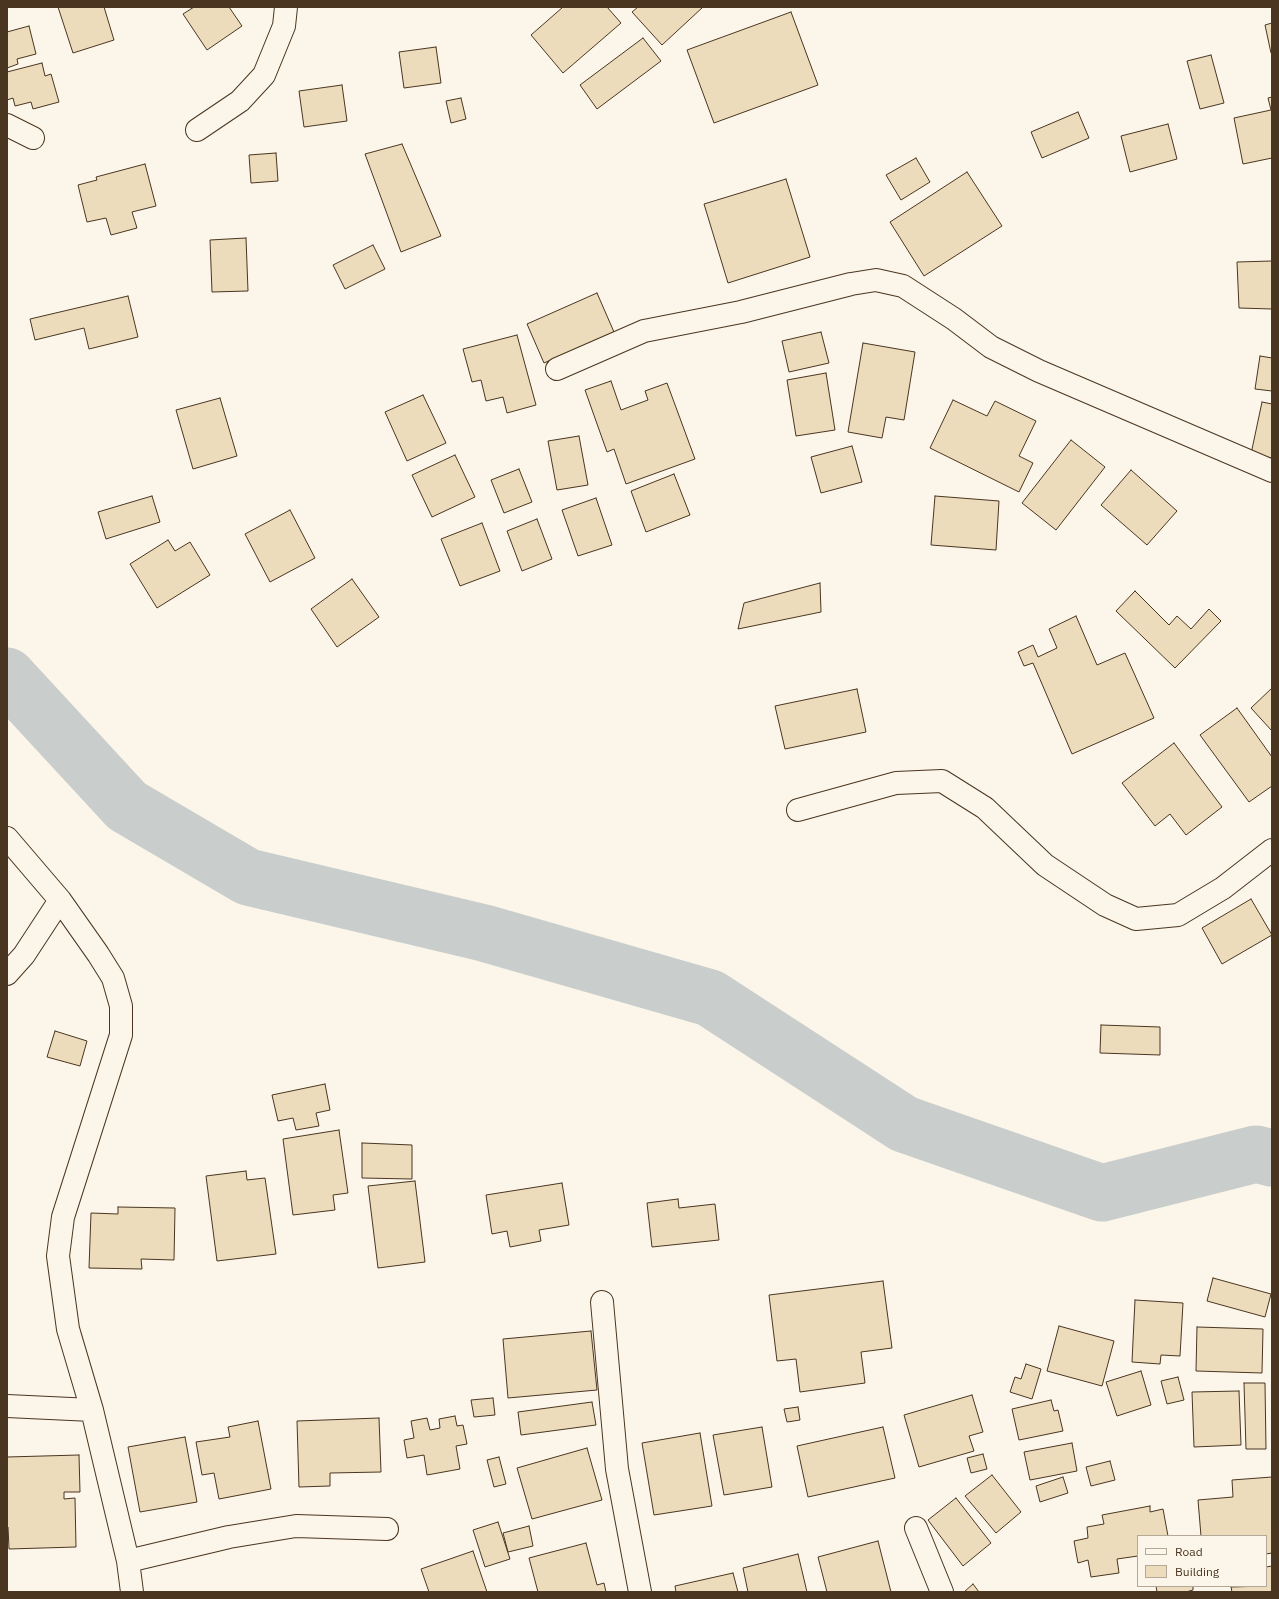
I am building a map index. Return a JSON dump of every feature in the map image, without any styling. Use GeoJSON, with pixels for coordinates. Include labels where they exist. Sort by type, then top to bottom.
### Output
{"type":"FeatureCollection","features":[{"type":"Feature","properties":{"kind":"street"},"geometry":{"type":"LineString","coordinates":[[198,130],[240,101],[264,75],[284,26],[286,7]]}},
{"type":"Feature","properties":{"kind":"street"},"geometry":{"type":"LineString","coordinates":[[7,125],[32,138]]}},
{"type":"Feature","properties":{"kind":"street"},"geometry":{"type":"LineString","coordinates":[[557,369],[644,331],[741,312],[851,284],[876,280],[903,286],[954,319],[991,347],[1039,371],[1272,471]]}},
{"type":"Feature","properties":{"kind":"street"},"geometry":{"type":"LineString","coordinates":[[798,810],[896,784],[942,781],[985,808],[1045,865],[1105,905],[1136,919],[1178,914],[1223,888],[1272,850]]}},
{"type":"Feature","properties":{"kind":"street"},"geometry":{"type":"LineString","coordinates":[[7,838],[60,900],[113,978],[121,1006],[121,1035],[63,1217],[58,1256],[68,1329],[92,1410],[128,1561],[132,1592]]}},
{"type":"Feature","properties":{"kind":"street"},"geometry":{"type":"LineString","coordinates":[[7,974],[24,955],[60,900]]}},
{"type":"Feature","properties":{"kind":"street"},"geometry":{"type":"LineString","coordinates":[[602,1302],[617,1469],[640,1592]]}},
{"type":"Feature","properties":{"kind":"street"},"geometry":{"type":"LineString","coordinates":[[7,1406],[92,1410]]}},
{"type":"Feature","properties":{"kind":"street"},"geometry":{"type":"LineString","coordinates":[[128,1561],[229,1537],[296,1526],[387,1529]]}},
{"type":"Feature","properties":{"kind":"street"},"geometry":{"type":"LineString","coordinates":[[916,1528],[942,1592]]}},
{"type":"Feature","properties":{"kind":"building"},"geometry":{"type":"Polygon","coordinates":[[[58,7],[104,7],[114,40],[73,53],[58,7]]]}},
{"type":"Feature","properties":{"kind":"building"},"geometry":{"type":"Polygon","coordinates":[[[194,7],[229,7],[242,26],[207,50],[183,14],[194,7]]]}},
{"type":"Feature","properties":{"kind":"building"},"geometry":{"type":"Polygon","coordinates":[[[563,7],[607,7],[621,23],[563,73],[531,35],[563,7]]]}},
{"type":"Feature","properties":{"kind":"building"},"geometry":{"type":"Polygon","coordinates":[[[638,7],[703,7],[662,45],[632,12],[638,7]]]}},
{"type":"Feature","properties":{"kind":"building"},"geometry":{"type":"Polygon","coordinates":[[[791,12],[818,85],[714,123],[687,50],[791,12]]]}},
{"type":"Feature","properties":{"kind":"building"},"geometry":{"type":"Polygon","coordinates":[[[1272,23],[1272,53],[1271,53],[1265,25],[1272,23]]]}},
{"type":"Feature","properties":{"kind":"building"},"geometry":{"type":"Polygon","coordinates":[[[29,26],[36,54],[17,59],[18,64],[7,68],[7,32],[29,26]]]}},
{"type":"Feature","properties":{"kind":"building"},"geometry":{"type":"Polygon","coordinates":[[[643,38],[661,61],[597,109],[580,85],[643,38]]]}},
{"type":"Feature","properties":{"kind":"building"},"geometry":{"type":"Polygon","coordinates":[[[436,47],[441,83],[404,88],[399,52],[436,47]]]}},
{"type":"Feature","properties":{"kind":"building"},"geometry":{"type":"Polygon","coordinates":[[[1211,55],[1224,103],[1200,109],[1187,61],[1211,55]]]}},
{"type":"Feature","properties":{"kind":"building"},"geometry":{"type":"Polygon","coordinates":[[[42,63],[45,76],[51,74],[59,102],[33,109],[31,102],[15,106],[13,98],[7,100],[7,72],[42,63]]]}},
{"type":"Feature","properties":{"kind":"building"},"geometry":{"type":"Polygon","coordinates":[[[342,85],[347,121],[304,127],[299,91],[342,85]]]}},
{"type":"Feature","properties":{"kind":"building"},"geometry":{"type":"Polygon","coordinates":[[[1272,97],[1272,158],[1243,164],[1234,118],[1271,110],[1268,98],[1272,97]]]}},
{"type":"Feature","properties":{"kind":"building"},"geometry":{"type":"Polygon","coordinates":[[[461,98],[466,119],[451,123],[446,101],[461,98]]]}},
{"type":"Feature","properties":{"kind":"building"},"geometry":{"type":"Polygon","coordinates":[[[1078,112],[1089,138],[1042,158],[1031,132],[1078,112]]]}},
{"type":"Feature","properties":{"kind":"building"},"geometry":{"type":"Polygon","coordinates":[[[1168,124],[1177,159],[1130,172],[1121,136],[1168,124]]]}},
{"type":"Feature","properties":{"kind":"building"},"geometry":{"type":"Polygon","coordinates":[[[402,144],[441,236],[401,252],[365,154],[402,144]]]}},
{"type":"Feature","properties":{"kind":"building"},"geometry":{"type":"Polygon","coordinates":[[[276,153],[278,181],[251,183],[249,155],[276,153]]]}},
{"type":"Feature","properties":{"kind":"building"},"geometry":{"type":"Polygon","coordinates":[[[916,158],[930,182],[901,200],[886,175],[916,158]]]}},
{"type":"Feature","properties":{"kind":"building"},"geometry":{"type":"Polygon","coordinates":[[[145,164],[156,206],[132,212],[137,228],[111,235],[106,218],[87,222],[78,185],[97,180],[96,177],[145,164]]]}},
{"type":"Feature","properties":{"kind":"building"},"geometry":{"type":"Polygon","coordinates":[[[967,172],[1002,226],[924,276],[890,222],[967,172]]]}},
{"type":"Feature","properties":{"kind":"building"},"geometry":{"type":"Polygon","coordinates":[[[786,179],[810,257],[728,283],[704,204],[786,179]]]}},
{"type":"Feature","properties":{"kind":"building"},"geometry":{"type":"Polygon","coordinates":[[[246,238],[248,291],[212,292],[210,240],[246,238]]]}},
{"type":"Feature","properties":{"kind":"building"},"geometry":{"type":"Polygon","coordinates":[[[373,245],[385,269],[345,289],[333,265],[373,245]]]}},
{"type":"Feature","properties":{"kind":"building"},"geometry":{"type":"Polygon","coordinates":[[[1272,261],[1272,309],[1239,308],[1237,262],[1272,261]]]}},
{"type":"Feature","properties":{"kind":"building"},"geometry":{"type":"Polygon","coordinates":[[[597,293],[614,332],[544,363],[527,324],[597,293]]]}},
{"type":"Feature","properties":{"kind":"building"},"geometry":{"type":"Polygon","coordinates":[[[128,296],[138,337],[89,349],[84,328],[35,340],[30,319],[128,296]]]}},
{"type":"Feature","properties":{"kind":"building"},"geometry":{"type":"Polygon","coordinates":[[[821,332],[829,363],[789,372],[782,341],[821,332]]]}},
{"type":"Feature","properties":{"kind":"building"},"geometry":{"type":"Polygon","coordinates":[[[517,335],[536,405],[507,413],[503,397],[486,401],[481,380],[472,382],[463,349],[517,335]]]}},
{"type":"Feature","properties":{"kind":"building"},"geometry":{"type":"Polygon","coordinates":[[[863,343],[915,352],[904,420],[886,417],[882,438],[848,432],[863,343]]]}},
{"type":"Feature","properties":{"kind":"building"},"geometry":{"type":"Polygon","coordinates":[[[1260,356],[1272,358],[1272,391],[1255,389],[1260,356]]]}},
{"type":"Feature","properties":{"kind":"building"},"geometry":{"type":"Polygon","coordinates":[[[826,373],[835,430],[796,436],[787,380],[826,373]]]}},
{"type":"Feature","properties":{"kind":"building"},"geometry":{"type":"Polygon","coordinates":[[[611,381],[621,410],[648,400],[645,391],[667,383],[695,459],[626,484],[614,449],[607,452],[585,390],[611,381]]]}},
{"type":"Feature","properties":{"kind":"building"},"geometry":{"type":"Polygon","coordinates":[[[423,395],[446,443],[407,461],[385,412],[423,395]]]}},
{"type":"Feature","properties":{"kind":"building"},"geometry":{"type":"Polygon","coordinates":[[[220,398],[237,456],[193,469],[176,410],[220,398]]]}},
{"type":"Feature","properties":{"kind":"building"},"geometry":{"type":"Polygon","coordinates":[[[953,400],[987,416],[995,401],[1036,421],[1019,456],[1033,463],[1019,492],[930,448],[953,400]]]}},
{"type":"Feature","properties":{"kind":"building"},"geometry":{"type":"Polygon","coordinates":[[[1262,402],[1272,404],[1272,458],[1251,454],[1262,402]]]}},
{"type":"Feature","properties":{"kind":"building"},"geometry":{"type":"Polygon","coordinates":[[[579,436],[588,485],[557,490],[548,441],[579,436]]]}},
{"type":"Feature","properties":{"kind":"building"},"geometry":{"type":"Polygon","coordinates":[[[1071,440],[1105,467],[1056,530],[1022,503],[1071,440]]]}},
{"type":"Feature","properties":{"kind":"building"},"geometry":{"type":"Polygon","coordinates":[[[852,446],[862,482],[821,493],[811,457],[852,446]]]}},
{"type":"Feature","properties":{"kind":"building"},"geometry":{"type":"Polygon","coordinates":[[[455,455],[475,497],[432,517],[412,475],[455,455]]]}},
{"type":"Feature","properties":{"kind":"building"},"geometry":{"type":"Polygon","coordinates":[[[519,469],[532,502],[504,513],[491,480],[519,469]]]}},
{"type":"Feature","properties":{"kind":"building"},"geometry":{"type":"Polygon","coordinates":[[[1131,470],[1177,511],[1147,545],[1101,505],[1131,470]]]}},
{"type":"Feature","properties":{"kind":"building"},"geometry":{"type":"Polygon","coordinates":[[[674,474],[690,515],[646,532],[631,491],[674,474]]]}},
{"type":"Feature","properties":{"kind":"building"},"geometry":{"type":"Polygon","coordinates":[[[152,496],[160,522],[106,539],[98,512],[152,496]]]}},
{"type":"Feature","properties":{"kind":"building"},"geometry":{"type":"Polygon","coordinates":[[[935,496],[999,501],[996,550],[931,545],[935,496]]]}},
{"type":"Feature","properties":{"kind":"building"},"geometry":{"type":"Polygon","coordinates":[[[596,498],[612,545],[578,556],[562,510],[596,498]]]}},
{"type":"Feature","properties":{"kind":"building"},"geometry":{"type":"Polygon","coordinates":[[[290,510],[315,558],[270,582],[245,534],[290,510]]]}},
{"type":"Feature","properties":{"kind":"building"},"geometry":{"type":"Polygon","coordinates":[[[537,519],[552,559],[522,571],[507,531],[537,519]]]}},
{"type":"Feature","properties":{"kind":"building"},"geometry":{"type":"Polygon","coordinates":[[[482,523],[500,571],[460,586],[441,539],[482,523]]]}},
{"type":"Feature","properties":{"kind":"building"},"geometry":{"type":"Polygon","coordinates":[[[168,540],[175,551],[190,542],[210,575],[157,608],[130,564],[168,540]]]}},
{"type":"Feature","properties":{"kind":"building"},"geometry":{"type":"Polygon","coordinates":[[[352,579],[379,617],[337,647],[311,609],[352,579]]]}},
{"type":"Feature","properties":{"kind":"building"},"geometry":{"type":"Polygon","coordinates":[[[820,583],[821,612],[738,629],[744,603],[820,583]]]}},
{"type":"Feature","properties":{"kind":"building"},"geometry":{"type":"Polygon","coordinates":[[[1135,591],[1169,625],[1177,616],[1191,629],[1209,609],[1221,621],[1175,668],[1116,611],[1135,591]]]}},
{"type":"Feature","properties":{"kind":"building"},"geometry":{"type":"Polygon","coordinates":[[[1076,616],[1097,665],[1125,653],[1154,718],[1072,754],[1033,663],[1024,666],[1018,652],[1033,645],[1038,657],[1057,648],[1049,629],[1076,616]]]}},
{"type":"Feature","properties":{"kind":"building"},"geometry":{"type":"Polygon","coordinates":[[[1272,688],[1272,731],[1251,708],[1272,688]]]}},
{"type":"Feature","properties":{"kind":"building"},"geometry":{"type":"Polygon","coordinates":[[[857,689],[866,732],[785,749],[775,706],[857,689]]]}},
{"type":"Feature","properties":{"kind":"building"},"geometry":{"type":"Polygon","coordinates":[[[1237,708],[1272,757],[1272,786],[1249,802],[1200,735],[1237,708]]]}},
{"type":"Feature","properties":{"kind":"building"},"geometry":{"type":"Polygon","coordinates":[[[1174,743],[1222,807],[1186,835],[1170,814],[1155,826],[1122,783],[1174,743]]]}},
{"type":"Feature","properties":{"kind":"building"},"geometry":{"type":"Polygon","coordinates":[[[1251,899],[1272,935],[1222,964],[1202,928],[1251,899]]]}},
{"type":"Feature","properties":{"kind":"building"},"geometry":{"type":"Polygon","coordinates":[[[1101,1025],[1160,1027],[1160,1055],[1100,1053],[1101,1025]]]}},
{"type":"Feature","properties":{"kind":"building"},"geometry":{"type":"Polygon","coordinates":[[[55,1031],[87,1041],[80,1066],[47,1057],[55,1031]]]}},
{"type":"Feature","properties":{"kind":"building"},"geometry":{"type":"Polygon","coordinates":[[[325,1084],[330,1110],[316,1113],[319,1126],[296,1130],[293,1118],[278,1121],[272,1095],[325,1084]]]}},
{"type":"Feature","properties":{"kind":"building"},"geometry":{"type":"Polygon","coordinates":[[[339,1130],[348,1193],[333,1195],[335,1210],[293,1215],[283,1139],[339,1130]]]}},
{"type":"Feature","properties":{"kind":"building"},"geometry":{"type":"Polygon","coordinates":[[[362,1143],[412,1145],[412,1179],[362,1178],[362,1143]]]}},
{"type":"Feature","properties":{"kind":"building"},"geometry":{"type":"Polygon","coordinates":[[[246,1171],[247,1180],[265,1178],[276,1254],[217,1261],[206,1176],[246,1171]]]}},
{"type":"Feature","properties":{"kind":"building"},"geometry":{"type":"Polygon","coordinates":[[[415,1181],[425,1262],[378,1268],[368,1186],[415,1181]]]}},
{"type":"Feature","properties":{"kind":"building"},"geometry":{"type":"Polygon","coordinates":[[[562,1183],[569,1225],[539,1230],[541,1241],[510,1247],[507,1231],[492,1234],[486,1195],[562,1183]]]}},
{"type":"Feature","properties":{"kind":"building"},"geometry":{"type":"Polygon","coordinates":[[[678,1199],[679,1208],[715,1204],[719,1240],[652,1247],[647,1203],[678,1199]]]}},
{"type":"Feature","properties":{"kind":"building"},"geometry":{"type":"Polygon","coordinates":[[[118,1207],[175,1208],[174,1260],[141,1259],[142,1269],[89,1268],[91,1213],[118,1214],[118,1207]]]}},
{"type":"Feature","properties":{"kind":"building"},"geometry":{"type":"Polygon","coordinates":[[[1213,1278],[1271,1294],[1265,1317],[1207,1301],[1213,1278]]]}},
{"type":"Feature","properties":{"kind":"building"},"geometry":{"type":"Polygon","coordinates":[[[883,1281],[892,1348],[861,1352],[865,1383],[800,1392],[796,1359],[777,1361],[769,1295],[883,1281]]]}},
{"type":"Feature","properties":{"kind":"building"},"geometry":{"type":"Polygon","coordinates":[[[1135,1300],[1183,1303],[1180,1356],[1161,1355],[1160,1364],[1132,1362],[1135,1300]]]}},
{"type":"Feature","properties":{"kind":"building"},"geometry":{"type":"Polygon","coordinates":[[[1059,1326],[1114,1341],[1102,1386],[1047,1371],[1059,1326]]]}},
{"type":"Feature","properties":{"kind":"building"},"geometry":{"type":"Polygon","coordinates":[[[1197,1327],[1263,1329],[1262,1373],[1196,1371],[1197,1327]]]}},
{"type":"Feature","properties":{"kind":"building"},"geometry":{"type":"Polygon","coordinates":[[[591,1331],[597,1390],[508,1398],[503,1339],[591,1331]]]}},
{"type":"Feature","properties":{"kind":"building"},"geometry":{"type":"Polygon","coordinates":[[[1026,1364],[1041,1369],[1032,1399],[1010,1392],[1015,1377],[1021,1379],[1026,1364]]]}},
{"type":"Feature","properties":{"kind":"building"},"geometry":{"type":"Polygon","coordinates":[[[1141,1371],[1151,1405],[1117,1416],[1106,1382],[1141,1371]]]}},
{"type":"Feature","properties":{"kind":"building"},"geometry":{"type":"Polygon","coordinates":[[[1178,1377],[1184,1400],[1167,1404],[1161,1381],[1178,1377]]]}},
{"type":"Feature","properties":{"kind":"building"},"geometry":{"type":"Polygon","coordinates":[[[1244,1383],[1265,1383],[1266,1449],[1246,1449],[1244,1383]]]}},
{"type":"Feature","properties":{"kind":"building"},"geometry":{"type":"Polygon","coordinates":[[[1239,1391],[1241,1445],[1194,1447],[1192,1392],[1239,1391]]]}},
{"type":"Feature","properties":{"kind":"building"},"geometry":{"type":"Polygon","coordinates":[[[972,1395],[983,1432],[969,1436],[974,1451],[919,1467],[904,1415],[972,1395]]]}},
{"type":"Feature","properties":{"kind":"building"},"geometry":{"type":"Polygon","coordinates":[[[493,1398],[495,1415],[474,1417],[471,1400],[493,1398]]]}},
{"type":"Feature","properties":{"kind":"building"},"geometry":{"type":"Polygon","coordinates":[[[1051,1400],[1054,1411],[1058,1410],[1063,1431],[1019,1440],[1012,1409],[1051,1400]]]}},
{"type":"Feature","properties":{"kind":"building"},"geometry":{"type":"Polygon","coordinates":[[[592,1402],[596,1425],[521,1435],[518,1412],[592,1402]]]}},
{"type":"Feature","properties":{"kind":"building"},"geometry":{"type":"Polygon","coordinates":[[[798,1407],[800,1420],[787,1422],[784,1409],[798,1407]]]}},
{"type":"Feature","properties":{"kind":"building"},"geometry":{"type":"Polygon","coordinates":[[[455,1416],[457,1426],[463,1425],[467,1444],[456,1446],[460,1469],[427,1475],[424,1455],[407,1458],[404,1440],[414,1438],[411,1421],[427,1418],[430,1430],[440,1428],[439,1419],[455,1416]]]}},
{"type":"Feature","properties":{"kind":"building"},"geometry":{"type":"Polygon","coordinates":[[[379,1418],[381,1472],[330,1473],[330,1486],[299,1487],[297,1421],[379,1418]]]}},
{"type":"Feature","properties":{"kind":"building"},"geometry":{"type":"Polygon","coordinates":[[[258,1421],[271,1489],[219,1499],[214,1473],[202,1475],[196,1442],[230,1437],[228,1427],[258,1421]]]}},
{"type":"Feature","properties":{"kind":"building"},"geometry":{"type":"Polygon","coordinates":[[[762,1427],[772,1487],[724,1495],[713,1435],[762,1427]]]}},
{"type":"Feature","properties":{"kind":"building"},"geometry":{"type":"Polygon","coordinates":[[[883,1427],[895,1478],[808,1497],[797,1446],[883,1427]]]}},
{"type":"Feature","properties":{"kind":"building"},"geometry":{"type":"Polygon","coordinates":[[[700,1433],[712,1506],[654,1515],[642,1443],[700,1433]]]}},
{"type":"Feature","properties":{"kind":"building"},"geometry":{"type":"Polygon","coordinates":[[[185,1437],[197,1502],[140,1512],[128,1447],[185,1437]]]}},
{"type":"Feature","properties":{"kind":"building"},"geometry":{"type":"Polygon","coordinates":[[[1072,1443],[1077,1471],[1030,1480],[1024,1452],[1072,1443]]]}},
{"type":"Feature","properties":{"kind":"building"},"geometry":{"type":"Polygon","coordinates":[[[587,1448],[602,1500],[532,1519],[517,1468],[587,1448]]]}},
{"type":"Feature","properties":{"kind":"building"},"geometry":{"type":"Polygon","coordinates":[[[983,1454],[987,1469],[971,1473],[967,1458],[983,1454]]]}},
{"type":"Feature","properties":{"kind":"building"},"geometry":{"type":"Polygon","coordinates":[[[79,1455],[80,1492],[64,1492],[64,1499],[75,1498],[76,1547],[9,1549],[7,1527],[7,1457],[79,1455]]]}},
{"type":"Feature","properties":{"kind":"building"},"geometry":{"type":"Polygon","coordinates":[[[499,1457],[506,1484],[494,1487],[487,1460],[499,1457]]]}},
{"type":"Feature","properties":{"kind":"building"},"geometry":{"type":"Polygon","coordinates":[[[1110,1461],[1115,1480],[1091,1486],[1086,1467],[1110,1461]]]}},
{"type":"Feature","properties":{"kind":"building"},"geometry":{"type":"Polygon","coordinates":[[[992,1475],[1021,1512],[996,1533],[965,1496],[992,1475]]]}},
{"type":"Feature","properties":{"kind":"building"},"geometry":{"type":"Polygon","coordinates":[[[1063,1477],[1068,1493],[1040,1502],[1036,1486],[1063,1477]]]}},
{"type":"Feature","properties":{"kind":"building"},"geometry":{"type":"Polygon","coordinates":[[[1272,1477],[1272,1553],[1267,1554],[1267,1535],[1201,1535],[1198,1500],[1233,1497],[1232,1480],[1272,1477]]]}},
{"type":"Feature","properties":{"kind":"building"},"geometry":{"type":"Polygon","coordinates":[[[956,1498],[991,1543],[963,1566],[928,1520],[956,1498]]]}},
{"type":"Feature","properties":{"kind":"building"},"geometry":{"type":"Polygon","coordinates":[[[1150,1506],[1150,1512],[1163,1509],[1168,1535],[1137,1535],[1137,1556],[1117,1559],[1119,1573],[1091,1577],[1088,1560],[1078,1563],[1074,1541],[1088,1538],[1087,1527],[1104,1524],[1102,1515],[1150,1506]]]}},
{"type":"Feature","properties":{"kind":"building"},"geometry":{"type":"Polygon","coordinates":[[[498,1522],[510,1559],[485,1567],[473,1530],[498,1522]]]}},
{"type":"Feature","properties":{"kind":"building"},"geometry":{"type":"Polygon","coordinates":[[[529,1526],[533,1546],[508,1552],[503,1533],[529,1526]]]}},
{"type":"Feature","properties":{"kind":"building"},"geometry":{"type":"Polygon","coordinates":[[[878,1541],[891,1592],[827,1592],[818,1557],[878,1541]]]}},
{"type":"Feature","properties":{"kind":"building"},"geometry":{"type":"Polygon","coordinates":[[[586,1543],[597,1585],[604,1583],[606,1592],[538,1592],[529,1558],[586,1543]]]}},
{"type":"Feature","properties":{"kind":"building"},"geometry":{"type":"Polygon","coordinates":[[[473,1551],[487,1592],[429,1592],[421,1569],[473,1551]]]}},
{"type":"Feature","properties":{"kind":"building"},"geometry":{"type":"Polygon","coordinates":[[[798,1554],[807,1592],[748,1592],[743,1568],[798,1554]]]}},
{"type":"Feature","properties":{"kind":"building"},"geometry":{"type":"Polygon","coordinates":[[[1272,1566],[1272,1592],[1232,1592],[1231,1587],[1267,1587],[1267,1567],[1272,1566]]]}},
{"type":"Feature","properties":{"kind":"building"},"geometry":{"type":"Polygon","coordinates":[[[733,1573],[738,1592],[676,1592],[675,1586],[733,1573]]]}},
{"type":"Feature","properties":{"kind":"building"},"geometry":{"type":"Polygon","coordinates":[[[973,1584],[979,1592],[964,1592],[973,1584]]]}},
{"type":"Feature","properties":{"kind":"building"},"geometry":{"type":"Polygon","coordinates":[[[1156,1587],[1193,1587],[1193,1590],[1186,1592],[1157,1592],[1156,1587]]]}},
{"type":"Feature","properties":{"kind":"waterway"},"geometry":{"type":"LineString","coordinates":[[7,676],[127,806],[248,877],[484,933],[710,998],[904,1124],[1102,1193],[1256,1154],[1272,1158]]}}]}
